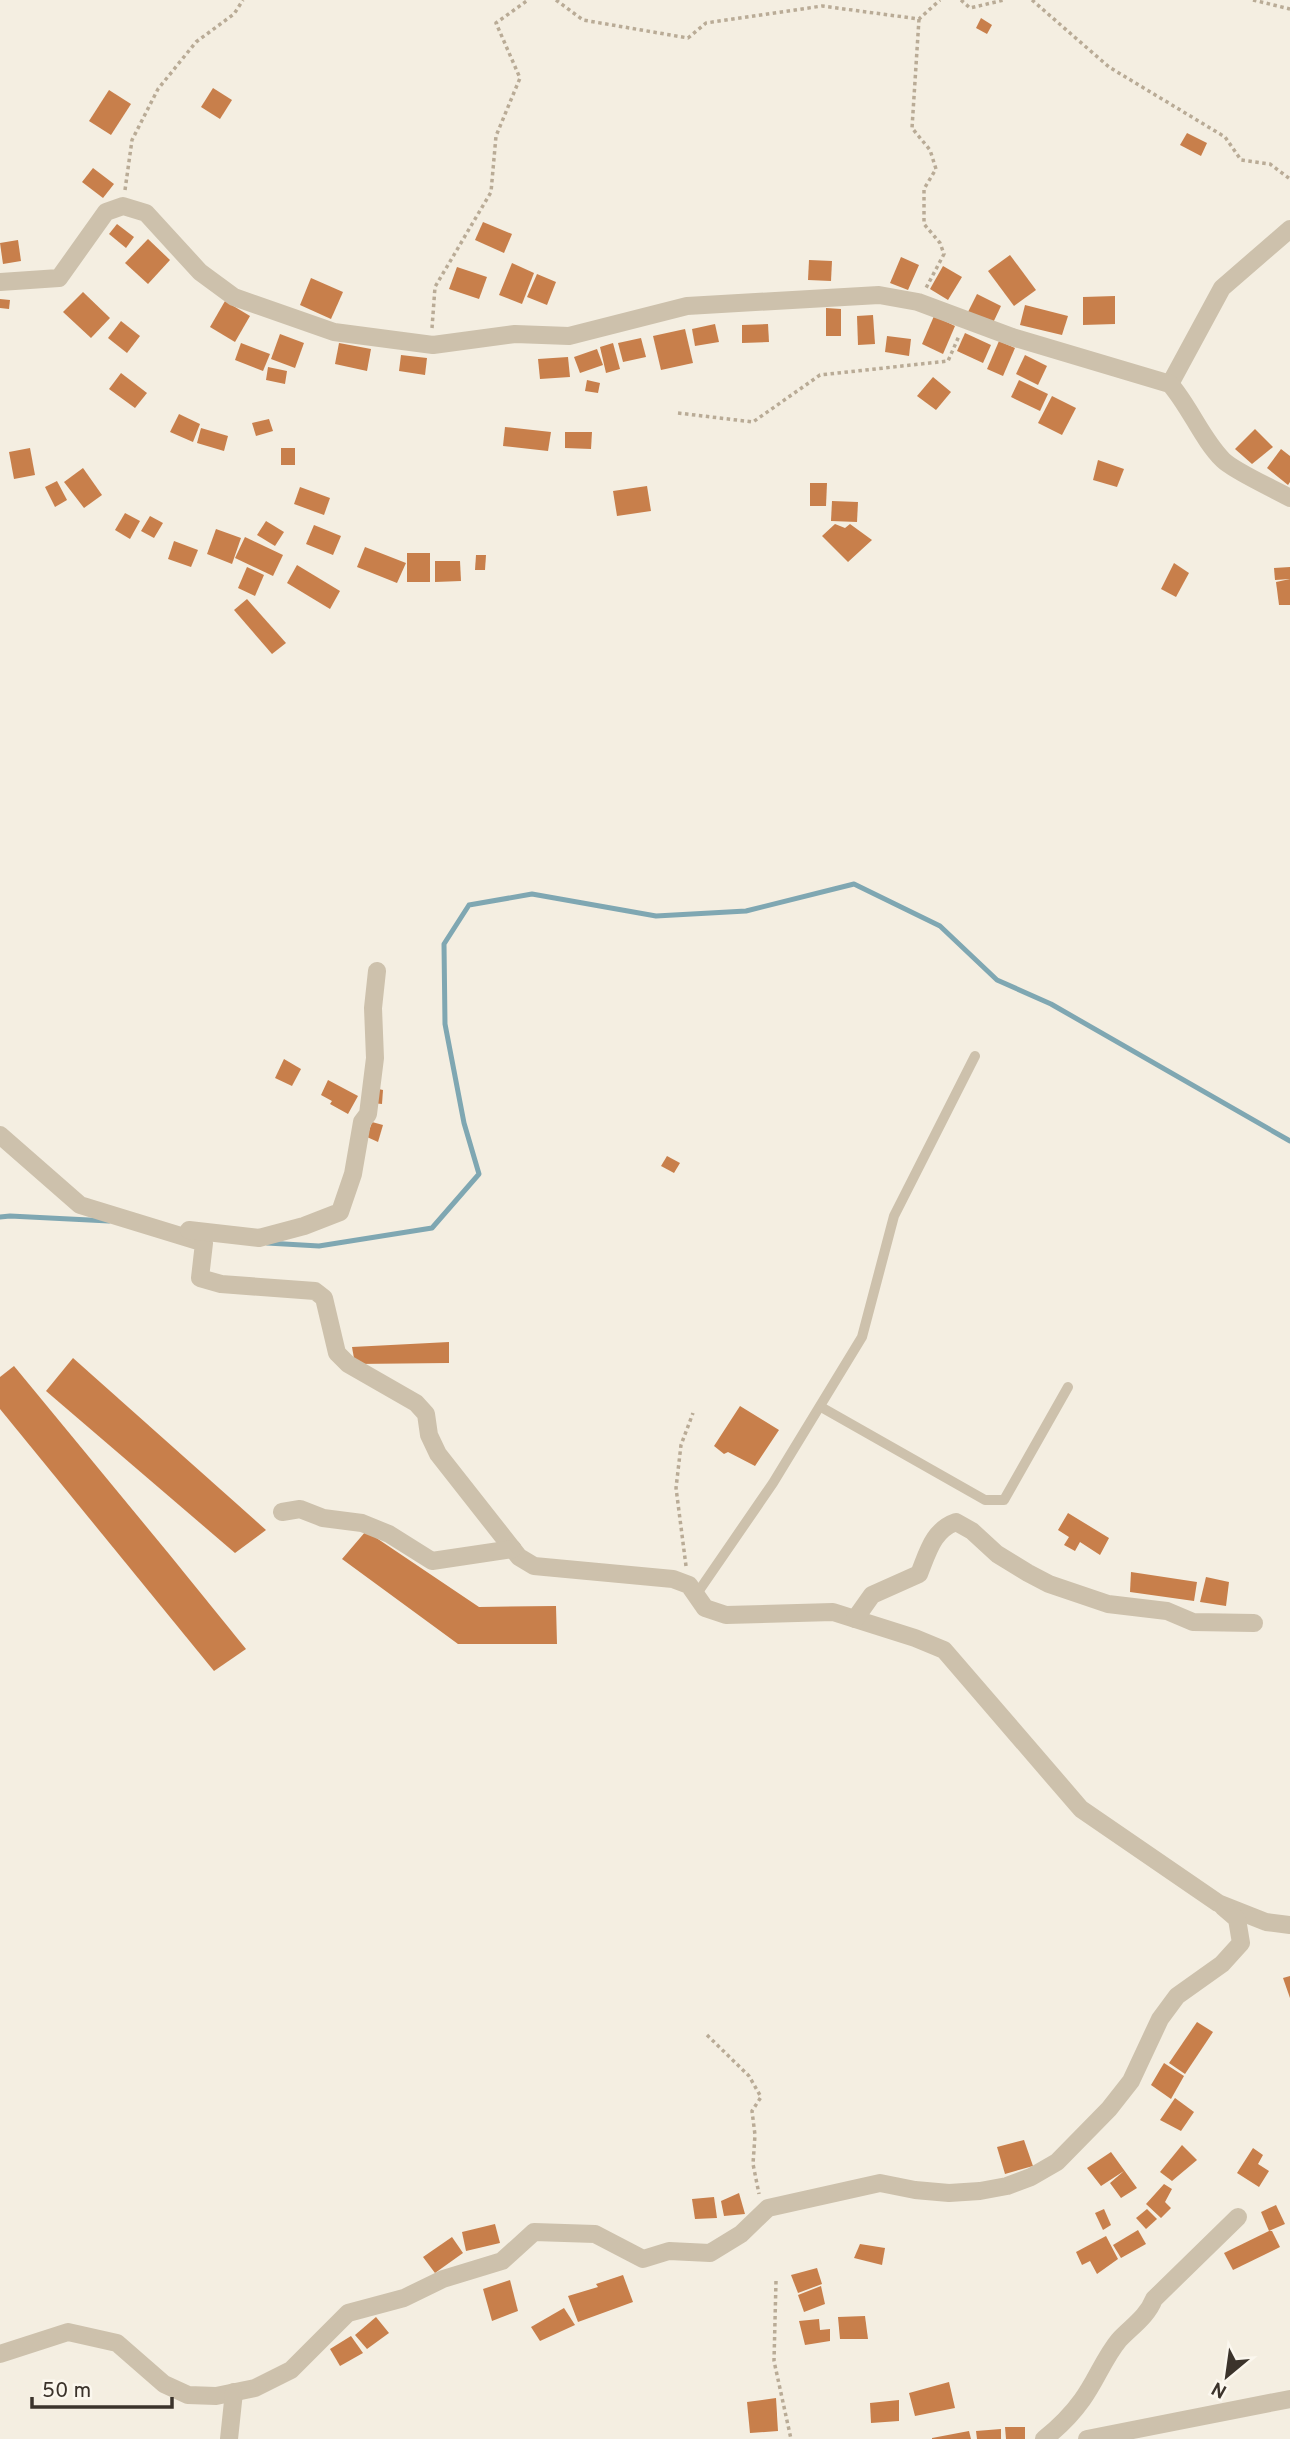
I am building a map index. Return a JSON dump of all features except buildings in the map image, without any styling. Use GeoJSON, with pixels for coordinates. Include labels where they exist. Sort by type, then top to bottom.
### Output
{"type":"FeatureCollection","features":[{"type":"Feature","properties":{"kind":"street"},"geometry":{"type":"LineString","coordinates":[[0,282],[59,278],[106,212],[123,206],[146,213],[200,271],[234,297],[334,332],[433,345],[515,334],[569,336],[688,306],[879,295],[918,302],[965,321],[1170,384],[1224,461],[1290,498]]}},
{"type":"Feature","properties":{"kind":"street"},"geometry":{"type":"LineString","coordinates":[[1170,384],[1222,288],[1290,229]]}},
{"type":"Feature","properties":{"kind":"street"},"geometry":{"type":"LineString","coordinates":[[130,1220],[207,1233],[258,1238],[304,1226],[340,1212],[353,1174],[362,1122],[368,1114],[375,1058],[373,1008],[377,971]]}},
{"type":"Feature","properties":{"kind":"street"},"geometry":{"type":"LineString","coordinates":[[0,1135],[80,1205],[204,1243],[201,1278],[221,1284],[315,1291],[324,1298],[337,1353],[348,1364],[416,1403],[426,1413],[429,1435],[438,1454],[519,1557],[534,1566],[673,1579],[693,1590],[705,1608],[726,1615],[833,1612],[944,1650],[1081,1809],[1218,1903],[1237,1919],[1241,1943],[1222,1964],[1177,1996],[1160,2019],[1131,2081],[1109,2109],[1057,2162],[1031,2177],[1007,2186],[950,2193],[880,2183],[768,2208],[741,2234],[710,2253],[669,2251],[643,2259],[595,2234],[534,2232],[502,2261],[443,2279],[404,2298],[348,2313],[291,2370],[255,2388],[216,2396],[188,2395],[164,2384],[117,2343],[68,2332],[0,2354]]}},
{"type":"Feature","properties":{"kind":"street"},"geometry":{"type":"LineString","coordinates":[[282,1512],[300,1509],[323,1518],[362,1523],[389,1534],[432,1561],[513,1549]]}},
{"type":"Feature","properties":{"kind":"street"},"geometry":{"type":"LineString","coordinates":[[855,1619],[872,1595],[919,1574],[943,1527],[956,1522],[972,1531],[997,1554],[1028,1573],[1049,1584],[1108,1604],[1167,1611],[1193,1622],[1254,1623]]}},
{"type":"Feature","properties":{"kind":"street"},"geometry":{"type":"LineString","coordinates":[[1218,1903],[1266,1922],[1290,1925]]}},
{"type":"Feature","properties":{"kind":"street"},"geometry":{"type":"LineString","coordinates":[[1044,2439],[1055,2431],[1082,2400],[1105,2359],[1150,2310],[1154,2300],[1238,2217]]}},
{"type":"Feature","properties":{"kind":"street"},"geometry":{"type":"LineString","coordinates":[[229,2439],[234,2392]]}},
{"type":"Feature","properties":{"kind":"street"},"geometry":{"type":"LineString","coordinates":[[1087,2439],[1290,2399]]}},
{"type":"Feature","properties":{"kind":"lane"},"geometry":{"type":"LineString","coordinates":[[693,1590],[773,1483],[862,1337],[894,1216],[975,1056]]}},
{"type":"Feature","properties":{"kind":"lane"},"geometry":{"type":"LineString","coordinates":[[821,1407],[985,1500],[1004,1500],[1068,1387]]}},
{"type":"Feature","properties":{"kind":"path"},"geometry":{"type":"LineString","coordinates":[[123,206],[132,141],[159,89],[196,42],[234,14],[243,0]]}},
{"type":"Feature","properties":{"kind":"path"},"geometry":{"type":"LineString","coordinates":[[433,345],[432,313],[435,287],[491,192],[496,136],[520,78],[496,23],[528,0]]}},
{"type":"Feature","properties":{"kind":"path"},"geometry":{"type":"LineString","coordinates":[[556,0],[583,20],[688,38],[706,23],[822,6],[919,19]]}},
{"type":"Feature","properties":{"kind":"path"},"geometry":{"type":"LineString","coordinates":[[918,302],[944,254],[940,243],[924,224],[924,189],[936,169],[930,150],[912,128],[919,19],[940,0]]}},
{"type":"Feature","properties":{"kind":"path"},"geometry":{"type":"LineString","coordinates":[[961,0],[970,8],[1004,0]]}},
{"type":"Feature","properties":{"kind":"path"},"geometry":{"type":"LineString","coordinates":[[1032,0],[1109,67],[1225,137],[1241,160],[1270,164],[1290,180]]}},
{"type":"Feature","properties":{"kind":"path"},"geometry":{"type":"LineString","coordinates":[[1253,0],[1290,9]]}},
{"type":"Feature","properties":{"kind":"path"},"geometry":{"type":"LineString","coordinates":[[678,413],[753,422],[820,375],[948,361],[965,321]]}},
{"type":"Feature","properties":{"kind":"path"},"geometry":{"type":"LineString","coordinates":[[693,1413],[681,1446],[676,1488],[693,1590]]}},
{"type":"Feature","properties":{"kind":"path"},"geometry":{"type":"LineString","coordinates":[[707,2035],[749,2076],[761,2097],[752,2110],[755,2135],[753,2164],[757,2191],[768,2208]]}},
{"type":"Feature","properties":{"kind":"path"},"geometry":{"type":"LineString","coordinates":[[776,2281],[774,2361],[791,2439]]}},
{"type":"Feature","properties":{"kind":"waterway"},"geometry":{"type":"LineString","coordinates":[[267,1243],[319,1246],[432,1228],[479,1174],[464,1123],[445,1024],[444,944],[469,905],[532,894],[656,916],[746,911],[854,884],[940,926],[997,980],[1051,1004],[1290,1141]]}},
{"type":"Feature","properties":{"kind":"waterway"},"geometry":{"type":"LineString","coordinates":[[0,1217],[109,1221]]}}]}
